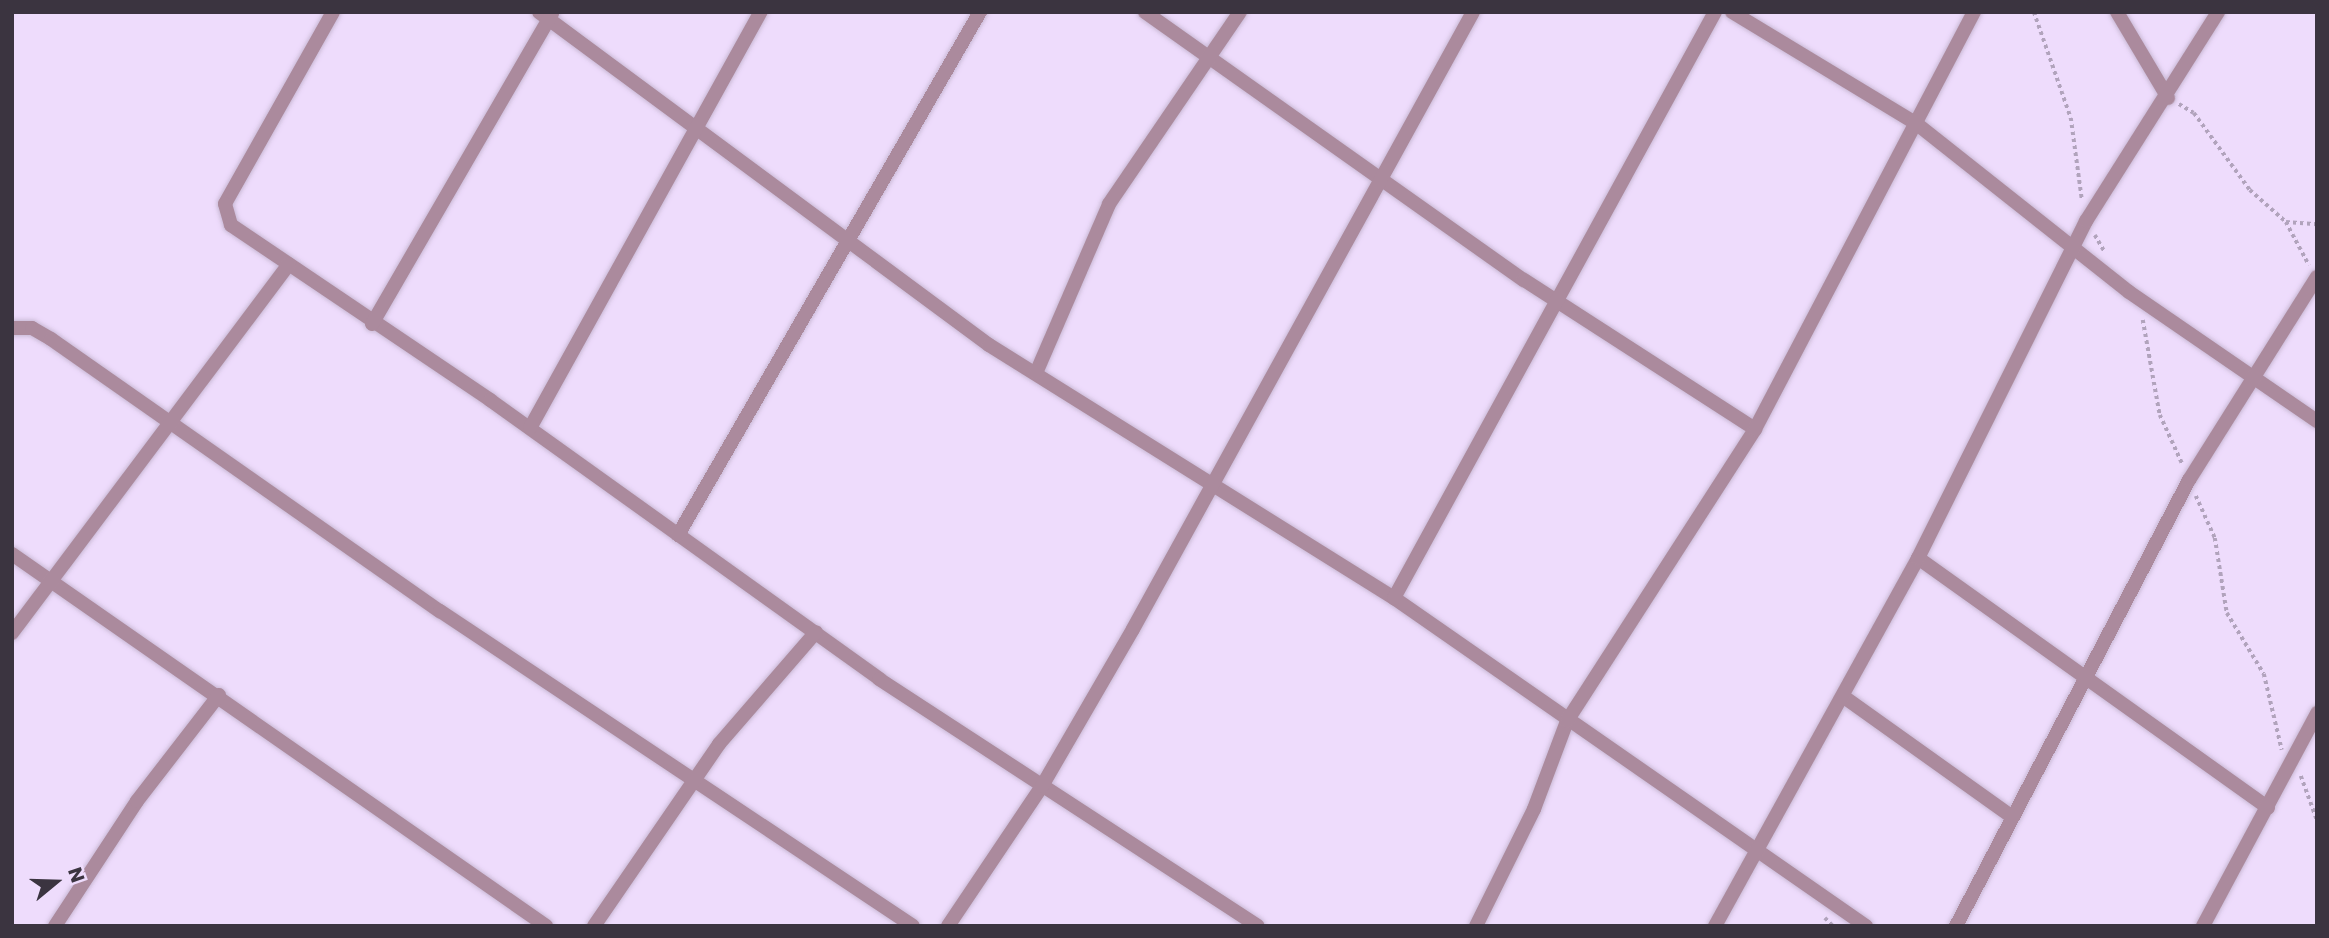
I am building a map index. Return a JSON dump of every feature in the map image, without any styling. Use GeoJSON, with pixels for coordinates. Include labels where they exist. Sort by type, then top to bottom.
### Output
{"type":"FeatureCollection","features":[{"type":"Feature","properties":{"kind":"street"},"geometry":{"type":"LineString","coordinates":[[333,12],[225,204],[231,225],[372,324],[530,428],[816,632],[1042,786],[1258,926]]}},
{"type":"Feature","properties":{"kind":"street"},"geometry":{"type":"LineString","coordinates":[[530,428],[761,12]]}},
{"type":"Feature","properties":{"kind":"street"},"geometry":{"type":"LineString","coordinates":[[678,535],[852,240],[980,12]]}},
{"type":"Feature","properties":{"kind":"street"},"geometry":{"type":"LineString","coordinates":[[1145,12],[1557,300],[1755,429]]}},
{"type":"Feature","properties":{"kind":"street"},"geometry":{"type":"LineString","coordinates":[[1036,373],[1121,182],[1214,58],[1240,12]]}},
{"type":"Feature","properties":{"kind":"street"},"geometry":{"type":"LineString","coordinates":[[948,926],[1042,786],[1216,482],[1473,12]]}},
{"type":"Feature","properties":{"kind":"street"},"geometry":{"type":"LineString","coordinates":[[1394,598],[1715,12]]}},
{"type":"Feature","properties":{"kind":"street"},"geometry":{"type":"LineString","coordinates":[[1732,12],[1917,124],[2074,244],[2129,292],[2256,374],[2317,422]]}},
{"type":"Feature","properties":{"kind":"street"},"geometry":{"type":"LineString","coordinates":[[1476,926],[1534,809],[1567,721],[1755,429],[1974,12]]}},
{"type":"Feature","properties":{"kind":"street"},"geometry":{"type":"LineString","coordinates":[[2117,12],[2168,98]]}},
{"type":"Feature","properties":{"kind":"street"},"geometry":{"type":"LineString","coordinates":[[1714,926],[1760,849],[1918,558],[2086,221],[2168,98],[2218,12]]}},
{"type":"Feature","properties":{"kind":"street"},"geometry":{"type":"LineString","coordinates":[[372,324],[547,15],[852,240],[989,345],[1216,482],[1394,598],[1567,721],[1760,849],[1866,926]]}},
{"type":"Feature","properties":{"kind":"street"},"geometry":{"type":"LineString","coordinates":[[12,633],[49,579],[289,264]]}},
{"type":"Feature","properties":{"kind":"street"},"geometry":{"type":"LineString","coordinates":[[1956,926],[2081,678],[2189,480],[2317,277]]}},
{"type":"Feature","properties":{"kind":"street"},"geometry":{"type":"LineString","coordinates":[[12,328],[32,328],[51,339],[692,781],[913,926]]}},
{"type":"Feature","properties":{"kind":"street"},"geometry":{"type":"LineString","coordinates":[[12,554],[219,695],[546,926]]}},
{"type":"Feature","properties":{"kind":"street"},"geometry":{"type":"LineString","coordinates":[[1918,558],[2081,678],[2268,807]]}},
{"type":"Feature","properties":{"kind":"street"},"geometry":{"type":"LineString","coordinates":[[594,926],[692,781],[756,696],[816,632]]}},
{"type":"Feature","properties":{"kind":"street"},"geometry":{"type":"LineString","coordinates":[[55,926],[137,801],[219,695]]}},
{"type":"Feature","properties":{"kind":"street"},"geometry":{"type":"LineString","coordinates":[[1844,697],[2011,816]]}},
{"type":"Feature","properties":{"kind":"street"},"geometry":{"type":"LineString","coordinates":[[2203,926],[2317,713]]}},
{"type":"Feature","properties":{"kind":"path"},"geometry":{"type":"LineString","coordinates":[[2034,12],[2071,118],[2086,221],[2111,262]]}},
{"type":"Feature","properties":{"kind":"path"},"geometry":{"type":"LineString","coordinates":[[2168,98],[2194,113],[2250,190],[2286,222],[2317,277]]}},
{"type":"Feature","properties":{"kind":"path"},"geometry":{"type":"LineString","coordinates":[[2286,222],[2317,224]]}},
{"type":"Feature","properties":{"kind":"path"},"geometry":{"type":"LineString","coordinates":[[2129,292],[2144,321],[2160,415],[2215,538],[2227,613],[2264,674],[2277,743],[2292,764],[2317,820]]}}]}
